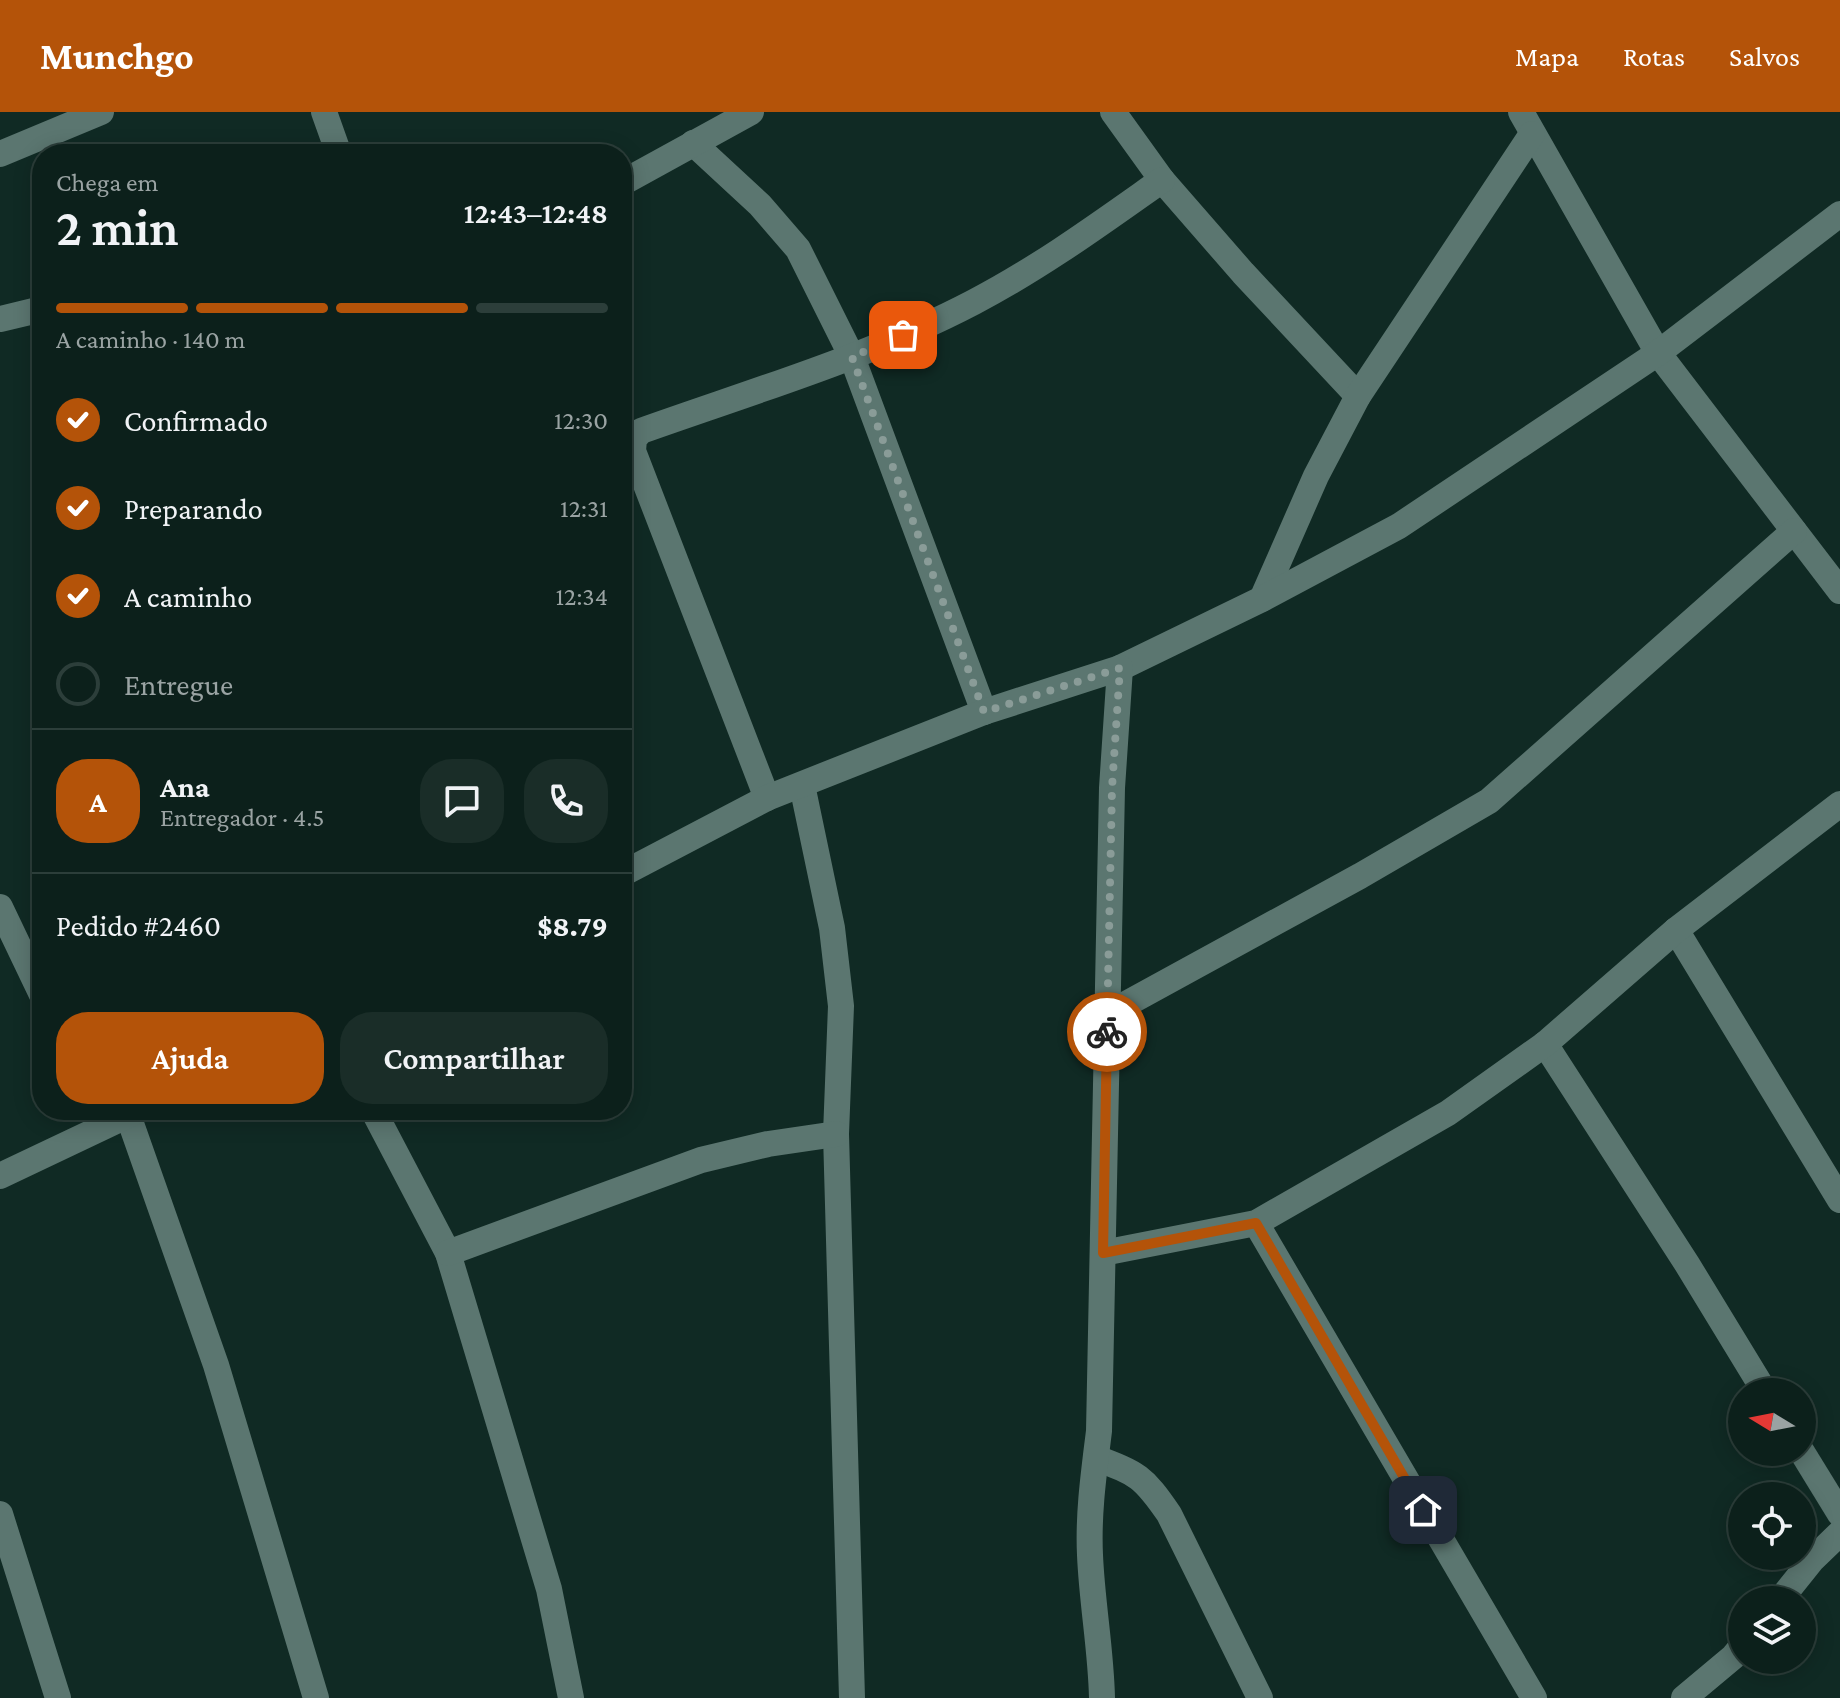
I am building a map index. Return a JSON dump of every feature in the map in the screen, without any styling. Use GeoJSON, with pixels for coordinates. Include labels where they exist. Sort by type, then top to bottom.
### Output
{"type":"FeatureCollection","features":[{"type":"Feature","properties":{"kind":"street"},"geometry":{"type":"LineString","coordinates":[[0,154],[101,112]]}},
{"type":"Feature","properties":{"kind":"street"},"geometry":{"type":"LineString","coordinates":[[324,112],[335,144]]}},
{"type":"Feature","properties":{"kind":"street"},"geometry":{"type":"LineString","coordinates":[[632,177],[751,112]]}},
{"type":"Feature","properties":{"kind":"street"},"geometry":{"type":"LineString","coordinates":[[1122,119],[1162,180],[1243,273],[1358,396]]}},
{"type":"Feature","properties":{"kind":"street"},"geometry":{"type":"LineString","coordinates":[[1262,599],[1316,476],[1358,396],[1526,123],[1658,353],[1840,591]]}},
{"type":"Feature","properties":{"kind":"street"},"geometry":{"type":"LineString","coordinates":[[693,143],[760,205],[798,249],[852,357],[984,712]]}},
{"type":"Feature","properties":{"kind":"street"},"geometry":{"type":"LineString","coordinates":[[767,798],[633,451],[634,439],[641,431],[852,357],[973,303],[1036,268],[1162,180]]}},
{"type":"Feature","properties":{"kind":"street"},"geometry":{"type":"LineString","coordinates":[[632,869],[767,798],[984,712],[1120,668],[1262,599],[1399,526],[1658,353],[1840,214]]}},
{"type":"Feature","properties":{"kind":"street"},"geometry":{"type":"LineString","coordinates":[[0,319],[32,311]]}},
{"type":"Feature","properties":{"kind":"street"},"geometry":{"type":"LineString","coordinates":[[1108,1014],[1360,876],[1489,801],[1794,531]]}},
{"type":"Feature","properties":{"kind":"street"},"geometry":{"type":"LineString","coordinates":[[1102,1698],[1101,1654],[1090,1556],[1090,1510],[1099,1431],[1112,788],[1120,668]]}},
{"type":"Feature","properties":{"kind":"street"},"geometry":{"type":"LineString","coordinates":[[802,785],[832,928],[841,1006],[836,1134],[852,1698]]}},
{"type":"Feature","properties":{"kind":"street"},"geometry":{"type":"LineString","coordinates":[[1103,1253],[1256,1223],[1448,1113],[1545,1044],[1676,930],[1840,804]]}},
{"type":"Feature","properties":{"kind":"street"},"geometry":{"type":"LineString","coordinates":[[0,907],[32,974]]}},
{"type":"Feature","properties":{"kind":"street"},"geometry":{"type":"LineString","coordinates":[[1676,930],[1840,1200]]}},
{"type":"Feature","properties":{"kind":"street"},"geometry":{"type":"LineString","coordinates":[[1545,1044],[1756,1378]]}},
{"type":"Feature","properties":{"kind":"street"},"geometry":{"type":"LineString","coordinates":[[0,1176],[97,1120]]}},
{"type":"Feature","properties":{"kind":"street"},"geometry":{"type":"LineString","coordinates":[[137,1120],[216,1365],[316,1698]]}},
{"type":"Feature","properties":{"kind":"street"},"geometry":{"type":"LineString","coordinates":[[378,1120],[448,1253],[549,1589],[571,1698]]}},
{"type":"Feature","properties":{"kind":"street"},"geometry":{"type":"LineString","coordinates":[[448,1253],[701,1160],[768,1144],[836,1134]]}},
{"type":"Feature","properties":{"kind":"street"},"geometry":{"type":"LineString","coordinates":[[1256,1223],[1534,1698]]}},
{"type":"Feature","properties":{"kind":"street"},"geometry":{"type":"LineString","coordinates":[[1096,1458],[1135,1473],[1150,1487],[1169,1514],[1260,1698]]}},
{"type":"Feature","properties":{"kind":"street"},"geometry":{"type":"LineString","coordinates":[[1811,1466],[1840,1514]]}},
{"type":"Feature","properties":{"kind":"street"},"geometry":{"type":"LineString","coordinates":[[0,1514],[58,1698]]}},
{"type":"Feature","properties":{"kind":"street"},"geometry":{"type":"LineString","coordinates":[[1791,1586],[1840,1533]]}},
{"type":"Feature","properties":{"kind":"street"},"geometry":{"type":"LineString","coordinates":[[1684,1698],[1728,1661]]}},
{"type":"Feature","properties":{"kind":"way so far"},"geometry":{"type":"LineString","coordinates":[[903,335],[852,357],[984,712],[1120,668],[1112,788],[1107,1032]]}},
{"type":"Feature","properties":{"kind":"route"},"geometry":{"type":"LineString","coordinates":[[1107,1032],[1103,1253],[1256,1223],[1423,1510]]}}]}
